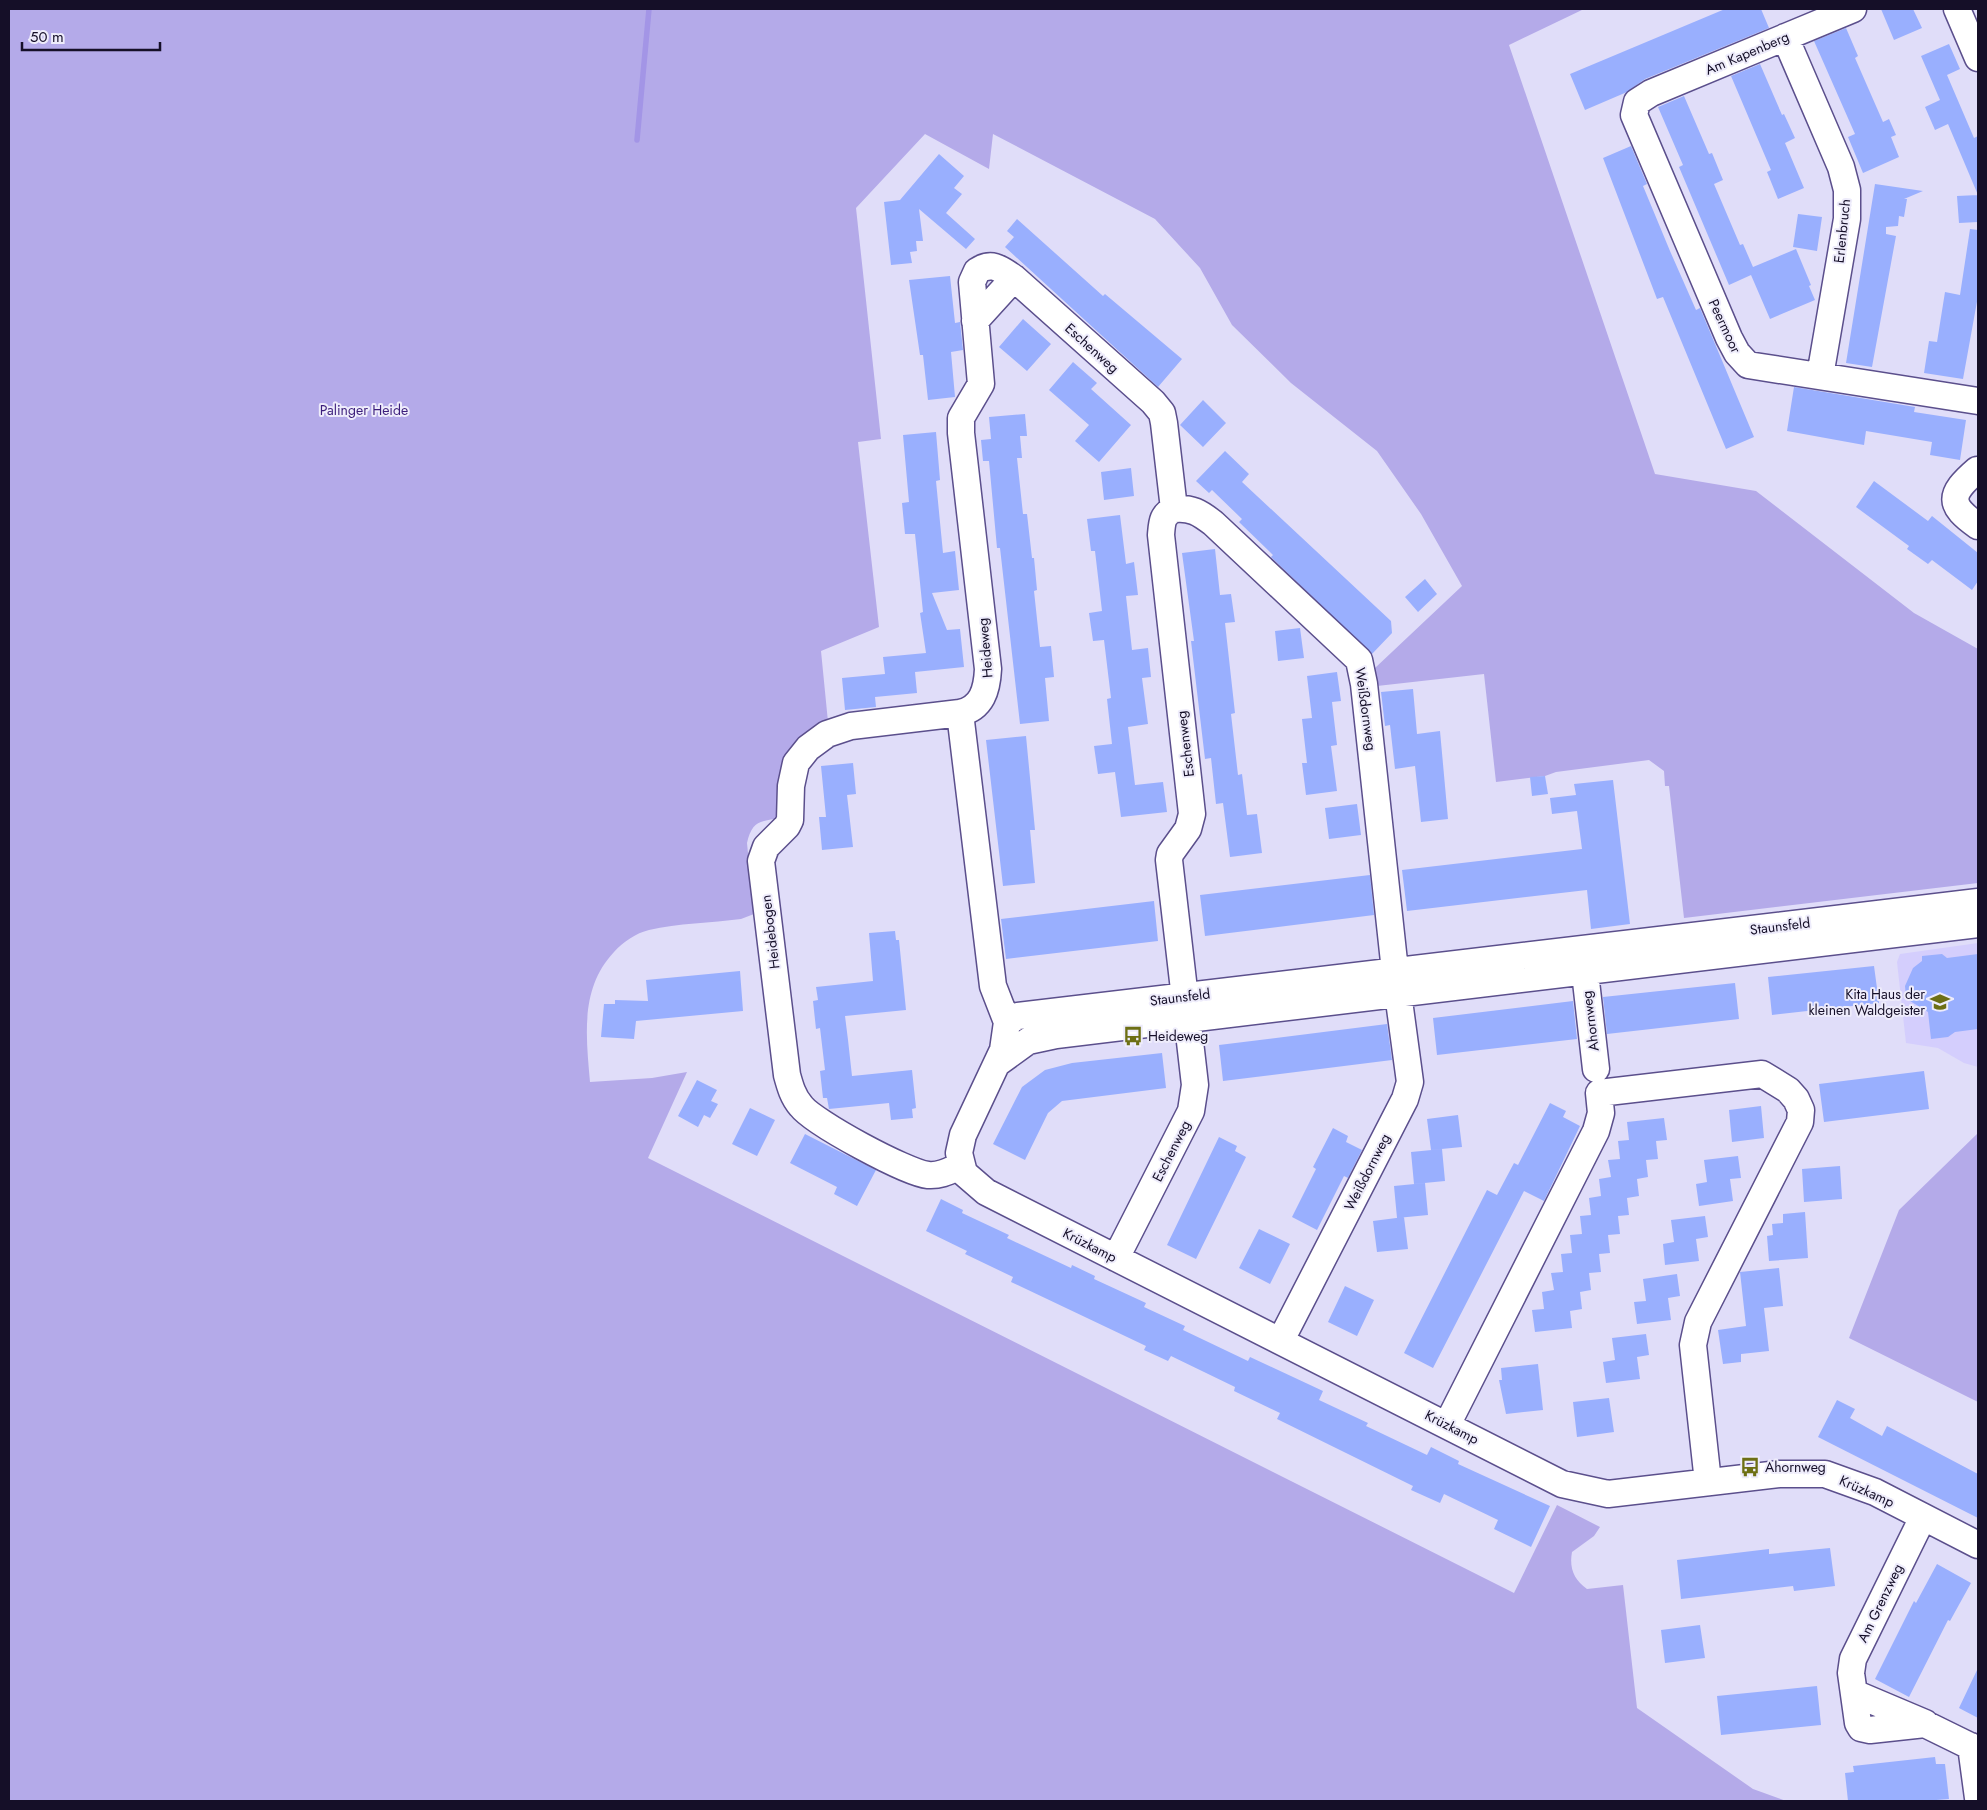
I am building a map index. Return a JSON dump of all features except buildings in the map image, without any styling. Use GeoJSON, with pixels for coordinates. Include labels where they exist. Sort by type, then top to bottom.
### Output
{"type":"FeatureCollection","features":[{"type":"Feature","properties":{"kind":"street","name":"Am Kapenberg"},"geometry":{"type":"LineString","coordinates":[[1641,98],[1853,9]]}},
{"type":"Feature","properties":{"kind":"street"},"geometry":{"type":"LineString","coordinates":[[1957,9],[1978,58]]}},
{"type":"Feature","properties":{"kind":"street","name":"Erlenbruch"},"geometry":{"type":"LineString","coordinates":[[1785,37],[1841,167],[1847,190],[1847,219],[1820,376]]}},
{"type":"Feature","properties":{"kind":"street","name":"Peermoor"},"geometry":{"type":"LineString","coordinates":[[1641,98],[1634,108],[1638,126],[1737,353],[1748,365],[1978,401]]}},
{"type":"Feature","properties":{"kind":"street","name":"Heideweg"},"geometry":{"type":"LineString","coordinates":[[960,713],[971,711],[981,700],[988,687],[988,669],[961,433],[961,418],[981,384],[972,289],[974,275],[977,271],[989,265],[998,267],[1014,278]]}},
{"type":"Feature","properties":{"kind":"street","name":"Eschenweg"},"geometry":{"type":"LineString","coordinates":[[1014,278],[1153,402],[1162,413],[1174,509],[1166,514],[1162,522],[1161,535],[1192,814],[1188,829],[1169,856],[1195,1085],[1191,1111],[1116,1258]]}},
{"type":"Feature","properties":{"kind":"street"},"geometry":{"type":"LineString","coordinates":[[1978,471],[1968,478],[1954,498],[1955,505],[1961,514],[1978,526]]}},
{"type":"Feature","properties":{"kind":"street","name":"Weißdornweg"},"geometry":{"type":"LineString","coordinates":[[1174,509],[1191,509],[1199,512],[1213,523],[1359,660],[1365,694],[1397,983],[1410,1082],[1409,1090],[1281,1340]]}},
{"type":"Feature","properties":{"kind":"street"},"geometry":{"type":"LineString","coordinates":[[960,713],[993,986],[1007,1022]]}},
{"type":"Feature","properties":{"kind":"street","name":"Heidebogen"},"geometry":{"type":"LineString","coordinates":[[960,713],[851,726],[827,734],[808,748],[796,763],[790,786],[790,820],[787,826],[766,847],[762,861],[787,1075],[792,1093],[802,1107],[821,1123],[900,1164],[926,1175],[940,1175],[960,1166]]}},
{"type":"Feature","properties":{"kind":"street","name":"Staunsfeld"},"geometry":{"type":"LineString","coordinates":[[1584,961],[1978,902]]}},
{"type":"Feature","properties":{"kind":"street","name":"Staunsfeld"},"geometry":{"type":"LineString","coordinates":[[960,1166],[959,1153],[963,1135],[999,1062],[1003,1050],[1007,1022],[1022,1015],[1186,1008],[1584,961],[1978,924]]}},
{"type":"Feature","properties":{"kind":"street","name":"Ahornweg"},"geometry":{"type":"LineString","coordinates":[[1447,1425],[1596,1131],[1601,1113],[1584,961]]}},
{"type":"Feature","properties":{"kind":"street","name":"Staunsfeld"},"geometry":{"type":"LineString","coordinates":[[999,1062],[1022,1044],[1036,1038],[1186,1008]]}},
{"type":"Feature","properties":{"kind":"street"},"geometry":{"type":"LineString","coordinates":[[1598,1082],[1762,1074],[1788,1090],[1796,1099],[1801,1110],[1800,1122],[1698,1322],[1693,1345],[1708,1482]]}},
{"type":"Feature","properties":{"kind":"street","name":"Krüzkamp"},"geometry":{"type":"LineString","coordinates":[[960,1166],[972,1182],[986,1192],[1562,1484],[1608,1494],[1779,1474],[1825,1474],[1875,1492],[1978,1545]]}},
{"type":"Feature","properties":{"kind":"street","name":"Am Grenzweg"},"geometry":{"type":"LineString","coordinates":[[1923,1517],[1853,1659],[1851,1673],[1854,1693],[1975,1748],[1978,1798]]}},
{"type":"Feature","properties":{"kind":"shaded area","name":"Kita Haus der kleinen Waldgeister"},"geometry":{"type":"Polygon","coordinates":[[[1978,943],[1978,1067],[1964,1063],[1938,1048],[1906,1043],[1897,962],[1900,954],[1978,943]]]}},
{"type":"Feature","properties":{"kind":"green space","name":"Palinger Heide"},"geometry":{"type":"Polygon","coordinates":[[[9,9],[1584,9],[1509,45],[1655,474],[1756,491],[1914,613],[1978,649],[1978,883],[1684,918],[1669,786],[1665,786],[1664,771],[1649,760],[1496,782],[1484,674],[1377,686],[1375,668],[1462,586],[1421,514],[1377,451],[1291,383],[1232,325],[1200,268],[1155,219],[993,134],[989,169],[925,134],[856,208],[881,439],[858,442],[879,627],[821,651],[828,722],[811,731],[799,741],[791,750],[786,760],[782,818],[759,823],[749,835],[747,843],[754,914],[741,919],[671,926],[644,931],[621,945],[603,966],[595,981],[588,1013],[587,1047],[590,1082],[652,1078],[687,1072],[648,1158],[1514,1593],[1557,1505],[1600,1527],[1594,1536],[1572,1552],[1572,1568],[1576,1578],[1587,1589],[1623,1585],[1637,1708],[1753,1789],[1786,1801],[9,1801],[9,9]]]}},
{"type":"Feature","properties":{"kind":"green space"},"geometry":{"type":"Polygon","coordinates":[[[1978,1133],[1978,1402],[1849,1338],[1899,1210],[1978,1133]]]}},
{"type":"Feature","properties":{"kind":"waterway"},"geometry":{"type":"LineString","coordinates":[[637,140],[649,9]]}},
{"type":"Feature","properties":{"kind":"place","name":"Kita Haus der kleinen Waldgeister"},"geometry":{"type":"Point","coordinates":[1940,1002]}},
{"type":"Feature","properties":{"kind":"place","name":"Heideweg"},"geometry":{"type":"Point","coordinates":[1133,1036]}},
{"type":"Feature","properties":{"kind":"place","name":"Ahornweg"},"geometry":{"type":"Point","coordinates":[1750,1467]}}]}
